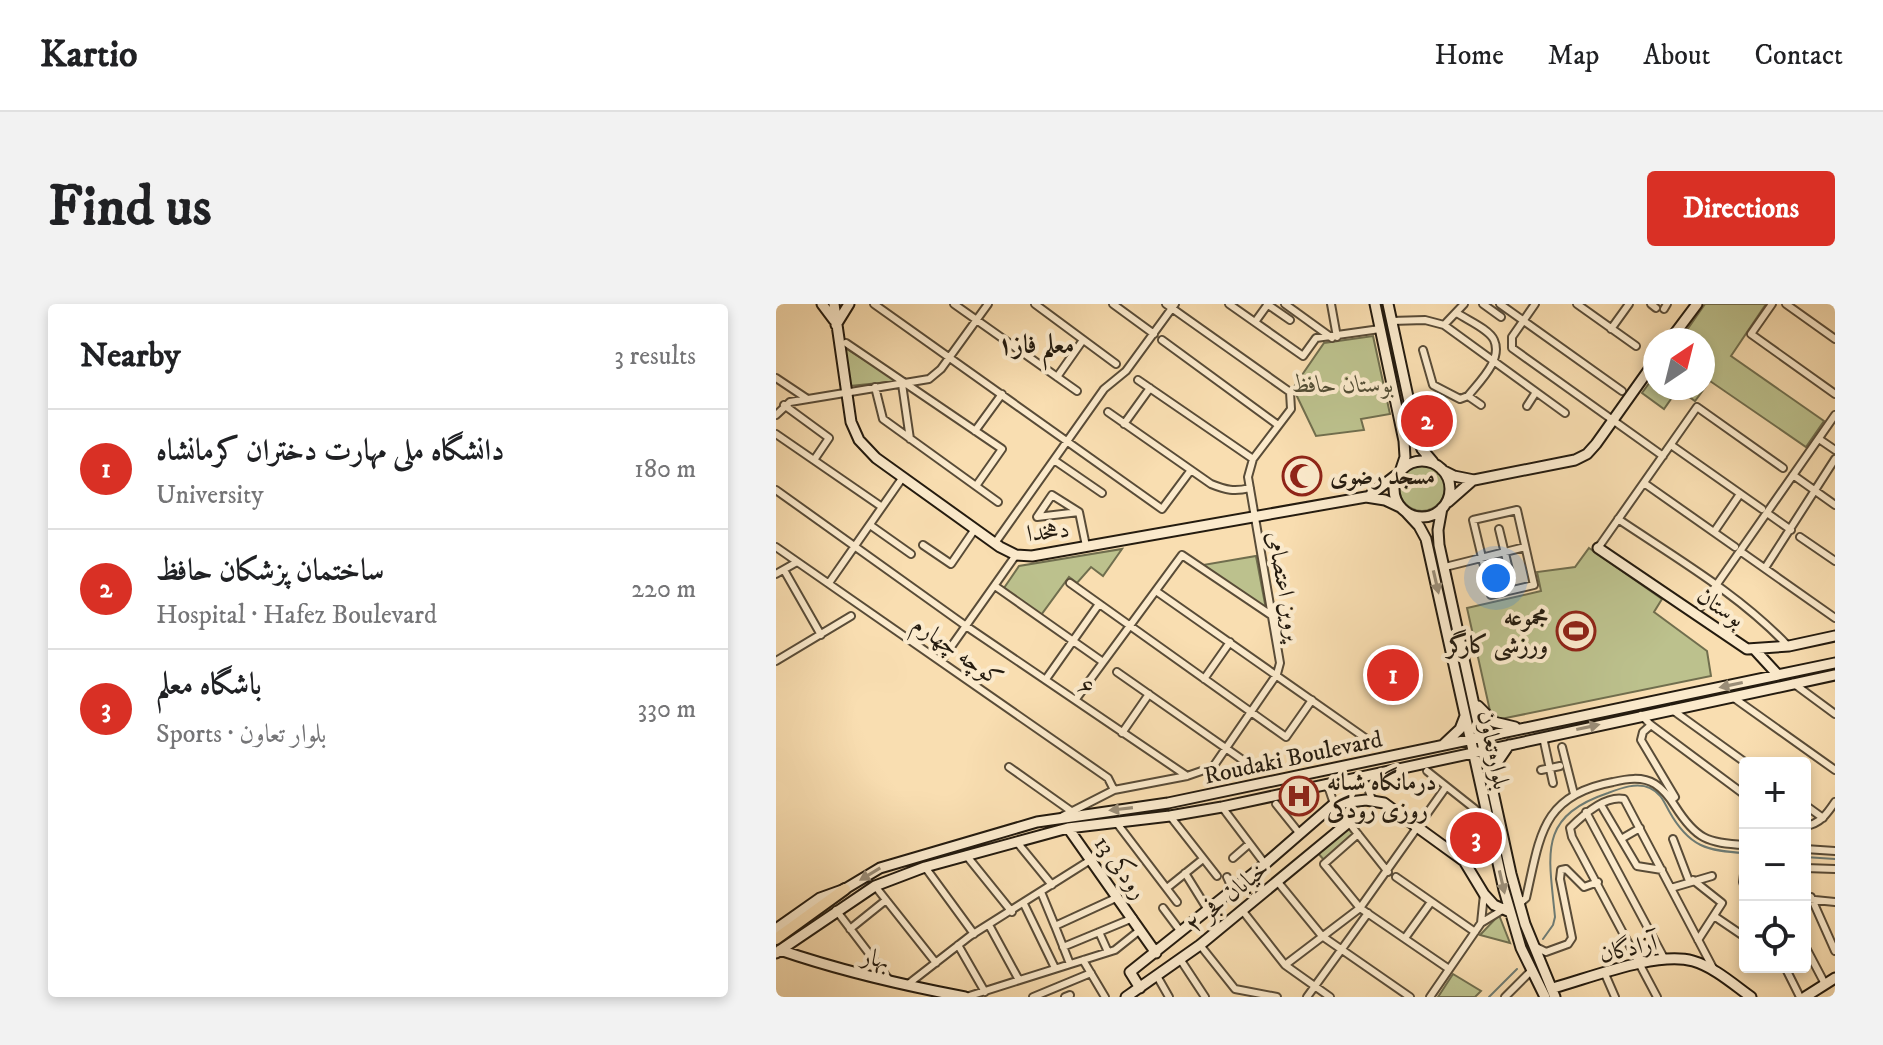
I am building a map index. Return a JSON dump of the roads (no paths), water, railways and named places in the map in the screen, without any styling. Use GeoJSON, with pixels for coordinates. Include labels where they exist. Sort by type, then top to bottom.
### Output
{"type":"FeatureCollection","features":[{"type":"Feature","properties":{"kind":"main road"},"geometry":{"type":"LineString","coordinates":[[822,304],[836,325],[849,304]]}},
{"type":"Feature","properties":{"kind":"main road","name":"دهخدا"},"geometry":{"type":"LineString","coordinates":[[834,304],[851,422],[859,440],[876,458],[1016,555],[1032,556],[1366,497]]}},
{"type":"Feature","properties":{"kind":"main road"},"geometry":{"type":"LineString","coordinates":[[1375,304],[1404,441],[1405,457],[1393,489],[1403,510]]}},
{"type":"Feature","properties":{"kind":"main road"},"geometry":{"type":"LineString","coordinates":[[1388,304],[1418,440],[1450,486],[1444,506]]}},
{"type":"Feature","properties":{"kind":"main road"},"geometry":{"type":"LineString","coordinates":[[1679,328],[1697,304]]}},
{"type":"Feature","properties":{"kind":"main road"},"geometry":{"type":"LineString","coordinates":[[1366,497],[1417,461],[1439,467],[1460,478],[1474,480],[1575,460],[1587,454],[1596,444],[1643,378]]}},
{"type":"Feature","properties":{"kind":"main road"},"geometry":{"type":"LineString","coordinates":[[1366,497],[1388,501],[1425,517],[1444,506],[1474,480]]}},
{"type":"Feature","properties":{"kind":"main road","name":"بلوار تعاون"},"geometry":{"type":"LineString","coordinates":[[1444,506],[1438,535],[1473,696],[1478,772],[1507,910],[1545,997]]}},
{"type":"Feature","properties":{"kind":"main road","name":"بلوار تعاون"},"geometry":{"type":"LineString","coordinates":[[1403,510],[1419,526],[1426,539],[1466,713],[1490,773],[1520,903],[1533,945],[1554,993]]}},
{"type":"Feature","properties":{"kind":"main road","name":"بوستان"},"geometry":{"type":"LineString","coordinates":[[1598,548],[1747,649],[1789,646],[1835,636]]}},
{"type":"Feature","properties":{"kind":"main road"},"geometry":{"type":"LineString","coordinates":[[1755,650],[1778,675]]}},
{"type":"Feature","properties":{"kind":"main road","name":"Roudaki Boulevard"},"geometry":{"type":"LineString","coordinates":[[778,952],[875,886],[925,867],[1016,841],[1068,828],[1222,807],[1448,756],[1522,728],[1835,663]]}},
{"type":"Feature","properties":{"kind":"main road","name":"Roudaki Boulevard"},"geometry":{"type":"LineString","coordinates":[[776,929],[820,898],[845,889],[880,868],[1061,817],[1168,803],[1443,746],[1509,745],[1835,675]]}},
{"type":"Feature","properties":{"kind":"main road"},"geometry":{"type":"LineString","coordinates":[[1473,696],[1489,719],[1504,726],[1522,728]]}},
{"type":"Feature","properties":{"kind":"main road"},"geometry":{"type":"LineString","coordinates":[[1443,746],[1460,729],[1466,713]]}},
{"type":"Feature","properties":{"kind":"main road"},"geometry":{"type":"LineString","coordinates":[[1490,773],[1509,745]]}},
{"type":"Feature","properties":{"kind":"main road"},"geometry":{"type":"LineString","coordinates":[[1448,756],[1478,772]]}},
{"type":"Feature","properties":{"kind":"main road"},"geometry":{"type":"LineString","coordinates":[[1133,994],[1130,972],[1265,864],[1334,804],[1372,800],[1384,803],[1464,861],[1484,894],[1494,905],[1507,910]]}},
{"type":"Feature","properties":{"kind":"main road"},"geometry":{"type":"LineString","coordinates":[[1168,803],[1170,816]]}},
{"type":"Feature","properties":{"kind":"main road","name":"خیابان فجر ۲"},"geometry":{"type":"LineString","coordinates":[[1133,994],[1200,945],[1349,822]]}},
{"type":"Feature","properties":{"kind":"main road","name":"رودکی 13"},"geometry":{"type":"LineString","coordinates":[[1068,828],[1156,953]]}},
{"type":"Feature","properties":{"kind":"main road"},"geometry":{"type":"LineString","coordinates":[[776,939],[845,889]]}},
{"type":"Feature","properties":{"kind":"main road","name":"بهار"},"geometry":{"type":"LineString","coordinates":[[778,952],[929,994],[966,997]]}},
{"type":"Feature","properties":{"kind":"main road","name":"آزادگان"},"geometry":{"type":"LineString","coordinates":[[1554,993],[1605,974],[1664,958],[1694,962],[1714,971],[1751,997]]}},
{"type":"Feature","properties":{"kind":"main road"},"geometry":{"type":"LineString","coordinates":[[1803,997],[1835,978]]}},
{"type":"Feature","properties":{"kind":"street"},"geometry":{"type":"LineString","coordinates":[[874,304],[1162,509],[1191,470]]}},
{"type":"Feature","properties":{"kind":"street"},"geometry":{"type":"LineString","coordinates":[[954,304],[1077,391]]}},
{"type":"Feature","properties":{"kind":"street"},"geometry":{"type":"LineString","coordinates":[[776,415],[784,405],[806,398],[905,384],[934,376],[988,304]]}},
{"type":"Feature","properties":{"kind":"street"},"geometry":{"type":"LineString","coordinates":[[1035,304],[1116,364]]}},
{"type":"Feature","properties":{"kind":"street"},"geometry":{"type":"LineString","coordinates":[[1113,304],[1154,334]]}},
{"type":"Feature","properties":{"kind":"street"},"geometry":{"type":"LineString","coordinates":[[1229,304],[1303,356],[1316,338],[1380,329]]}},
{"type":"Feature","properties":{"kind":"street"},"geometry":{"type":"LineString","coordinates":[[1255,322],[1267,304],[1290,320]]}},
{"type":"Feature","properties":{"kind":"street"},"geometry":{"type":"LineString","coordinates":[[1285,304],[1334,337]]}},
{"type":"Feature","properties":{"kind":"street"},"geometry":{"type":"LineString","coordinates":[[1331,304],[1334,337]]}},
{"type":"Feature","properties":{"kind":"street"},"geometry":{"type":"LineString","coordinates":[[1444,325],[1464,304]]}},
{"type":"Feature","properties":{"kind":"street"},"geometry":{"type":"LineString","coordinates":[[1483,304],[1501,317]]}},
{"type":"Feature","properties":{"kind":"street"},"geometry":{"type":"LineString","coordinates":[[1500,304],[1622,391]]}},
{"type":"Feature","properties":{"kind":"street"},"geometry":{"type":"LineString","coordinates":[[1535,304],[1511,339],[1512,348],[1663,456]]}},
{"type":"Feature","properties":{"kind":"street"},"geometry":{"type":"LineString","coordinates":[[1577,304],[1636,346]]}},
{"type":"Feature","properties":{"kind":"street"},"geometry":{"type":"LineString","coordinates":[[1611,329],[1629,304]]}},
{"type":"Feature","properties":{"kind":"street"},"geometry":{"type":"LineString","coordinates":[[1772,304],[1751,334],[1835,394]]}},
{"type":"Feature","properties":{"kind":"street"},"geometry":{"type":"LineString","coordinates":[[1786,304],[1835,339]]}},
{"type":"Feature","properties":{"kind":"street"},"geometry":{"type":"LineString","coordinates":[[995,543],[1104,389],[1126,371],[1171,306],[1282,385],[1290,392],[1291,409],[1253,459],[1138,380]]}},
{"type":"Feature","properties":{"kind":"street"},"geometry":{"type":"LineString","coordinates":[[1423,350],[1433,385],[1460,399],[1468,396],[1494,362],[1495,342],[1457,313]]}},
{"type":"Feature","properties":{"kind":"street"},"geometry":{"type":"LineString","coordinates":[[1391,321],[1425,320],[1444,325],[1565,413]]}},
{"type":"Feature","properties":{"kind":"street"},"geometry":{"type":"LineString","coordinates":[[1057,377],[1083,340]]}},
{"type":"Feature","properties":{"kind":"street"},"geometry":{"type":"LineString","coordinates":[[1162,340],[1278,425]]}},
{"type":"Feature","properties":{"kind":"street"},"geometry":{"type":"LineString","coordinates":[[846,343],[1002,449],[976,486]]}},
{"type":"Feature","properties":{"kind":"street"},"geometry":{"type":"LineString","coordinates":[[776,378],[806,398]]}},
{"type":"Feature","properties":{"kind":"street"},"geometry":{"type":"LineString","coordinates":[[905,384],[910,439]]}},
{"type":"Feature","properties":{"kind":"street"},"geometry":{"type":"LineString","coordinates":[[875,387],[881,416],[998,502]]}},
{"type":"Feature","properties":{"kind":"street"},"geometry":{"type":"LineString","coordinates":[[1124,424],[1150,388]]}},
{"type":"Feature","properties":{"kind":"street"},"geometry":{"type":"LineString","coordinates":[[1527,406],[1536,392]]}},
{"type":"Feature","properties":{"kind":"street"},"geometry":{"type":"LineString","coordinates":[[975,431],[1002,394]]}},
{"type":"Feature","properties":{"kind":"street"},"geometry":{"type":"LineString","coordinates":[[1468,396],[1481,405]]}},
{"type":"Feature","properties":{"kind":"street"},"geometry":{"type":"LineString","coordinates":[[784,405],[829,438],[814,460]]}},
{"type":"Feature","properties":{"kind":"street"},"geometry":{"type":"LineString","coordinates":[[1598,548],[1697,407],[1783,468]]}},
{"type":"Feature","properties":{"kind":"street"},"geometry":{"type":"LineString","coordinates":[[1108,412],[1226,491],[1250,488]]}},
{"type":"Feature","properties":{"kind":"street"},"geometry":{"type":"LineString","coordinates":[[1701,607],[1764,511],[1835,415]]}},
{"type":"Feature","properties":{"kind":"street"},"geometry":{"type":"LineString","coordinates":[[776,434],[882,507]]}},
{"type":"Feature","properties":{"kind":"street"},"geometry":{"type":"LineString","coordinates":[[1819,439],[1835,450]]}},
{"type":"Feature","properties":{"kind":"street"},"geometry":{"type":"LineString","coordinates":[[1671,445],[1791,530]]}},
{"type":"Feature","properties":{"kind":"street","name":"پروین اعتصامی"},"geometry":{"type":"LineString","coordinates":[[1061,817],[1114,790],[1187,776],[1213,767],[1277,674],[1280,663],[1250,488],[1248,470],[1253,459]]}},
{"type":"Feature","properties":{"kind":"street"},"geometry":{"type":"LineString","coordinates":[[1765,568],[1835,459]]}},
{"type":"Feature","properties":{"kind":"street"},"geometry":{"type":"LineString","coordinates":[[1054,460],[1102,493]]}},
{"type":"Feature","properties":{"kind":"street"},"geometry":{"type":"LineString","coordinates":[[1793,475],[1835,505]]}},
{"type":"Feature","properties":{"kind":"street"},"geometry":{"type":"LineString","coordinates":[[829,583],[903,477]]}},
{"type":"Feature","properties":{"kind":"street"},"geometry":{"type":"LineString","coordinates":[[1644,483],[1835,618]]}},
{"type":"Feature","properties":{"kind":"street","name":"۶"},"geometry":{"type":"LineString","coordinates":[[776,490],[966,626],[1187,776]]}},
{"type":"Feature","properties":{"kind":"street"},"geometry":{"type":"LineString","coordinates":[[1714,532],[1740,494]]}},
{"type":"Feature","properties":{"kind":"street"},"geometry":{"type":"LineString","coordinates":[[1079,512],[1037,517],[1052,495],[1079,512],[1086,546]]}},
{"type":"Feature","properties":{"kind":"street"},"geometry":{"type":"LineString","coordinates":[[1517,510],[1525,547],[1534,585],[1491,595],[1473,520],[1517,510]]}},
{"type":"Feature","properties":{"kind":"street"},"geometry":{"type":"LineString","coordinates":[[1618,519],[1716,586],[1789,646]]}},
{"type":"Feature","properties":{"kind":"street"},"geometry":{"type":"LineString","coordinates":[[870,525],[911,554]]}},
{"type":"Feature","properties":{"kind":"street"},"geometry":{"type":"LineString","coordinates":[[923,545],[951,564],[975,529]]}},
{"type":"Feature","properties":{"kind":"street"},"geometry":{"type":"LineString","coordinates":[[1499,529],[1511,578]]}},
{"type":"Feature","properties":{"kind":"street"},"geometry":{"type":"LineString","coordinates":[[1800,537],[1835,561]]}},
{"type":"Feature","properties":{"kind":"street","name":"کوچه چهارم"},"geometry":{"type":"LineString","coordinates":[[776,547],[1108,778],[1114,790]]}},
{"type":"Feature","properties":{"kind":"street"},"geometry":{"type":"LineString","coordinates":[[1445,567],[1525,547]]}},
{"type":"Feature","properties":{"kind":"street"},"geometry":{"type":"LineString","coordinates":[[941,661],[1016,555]]}},
{"type":"Feature","properties":{"kind":"street"},"geometry":{"type":"LineString","coordinates":[[1076,699],[1182,555],[1271,615]]}},
{"type":"Feature","properties":{"kind":"street"},"geometry":{"type":"LineString","coordinates":[[776,574],[797,562]]}},
{"type":"Feature","properties":{"kind":"street"},"geometry":{"type":"LineString","coordinates":[[784,570],[821,635]]}},
{"type":"Feature","properties":{"kind":"street"},"geometry":{"type":"LineString","coordinates":[[1070,583],[1286,737],[1312,700]]}},
{"type":"Feature","properties":{"kind":"street"},"geometry":{"type":"LineString","coordinates":[[995,586],[1103,662]]}},
{"type":"Feature","properties":{"kind":"street"},"geometry":{"type":"LineString","coordinates":[[1156,591],[1371,742]]}},
{"type":"Feature","properties":{"kind":"street"},"geometry":{"type":"LineString","coordinates":[[1046,679],[1099,604]]}},
{"type":"Feature","properties":{"kind":"street"},"geometry":{"type":"LineString","coordinates":[[776,661],[851,616]]}},
{"type":"Feature","properties":{"kind":"street"},"geometry":{"type":"LineString","coordinates":[[1204,679],[1230,642]]}},
{"type":"Feature","properties":{"kind":"street"},"geometry":{"type":"LineString","coordinates":[[1117,672],[1257,770]]}},
{"type":"Feature","properties":{"kind":"street"},"geometry":{"type":"LineString","coordinates":[[1793,683],[1835,714]]}},
{"type":"Feature","properties":{"kind":"street"},"geometry":{"type":"LineString","coordinates":[[1122,733],[1149,694]]}},
{"type":"Feature","properties":{"kind":"street"},"geometry":{"type":"LineString","coordinates":[[1732,696],[1835,770]]}},
{"type":"Feature","properties":{"kind":"street"},"geometry":{"type":"LineString","coordinates":[[1671,709],[1739,758]]}},
{"type":"Feature","properties":{"kind":"street"},"geometry":{"type":"LineString","coordinates":[[1641,715],[1739,791]]}},
{"type":"Feature","properties":{"kind":"street"},"geometry":{"type":"LineString","coordinates":[[1651,725],[1643,732],[1641,740],[1675,797],[1671,800]]}},
{"type":"Feature","properties":{"kind":"street"},"geometry":{"type":"LineString","coordinates":[[1543,737],[1553,783]]}},
{"type":"Feature","properties":{"kind":"street"},"geometry":{"type":"LineString","coordinates":[[1562,747],[1574,794]]}},
{"type":"Feature","properties":{"kind":"street"},"geometry":{"type":"LineString","coordinates":[[1541,770],[1560,766]]}},
{"type":"Feature","properties":{"kind":"street"},"geometry":{"type":"LineString","coordinates":[[1009,767],[1071,811]]}},
{"type":"Feature","properties":{"kind":"street"},"geometry":{"type":"LineString","coordinates":[[1427,771],[1475,809]]}},
{"type":"Feature","properties":{"kind":"street"},"geometry":{"type":"LineString","coordinates":[[1520,903],[1526,898],[1532,863],[1554,811],[1574,794],[1603,783],[1649,780],[1659,786],[1696,834],[1716,843],[1739,845]]}},
{"type":"Feature","properties":{"kind":"street"},"geometry":{"type":"LineString","coordinates":[[1327,783],[1334,804],[1388,872]]}},
{"type":"Feature","properties":{"kind":"street"},"geometry":{"type":"LineString","coordinates":[[1367,785],[1372,800]]}},
{"type":"Feature","properties":{"kind":"street"},"geometry":{"type":"LineString","coordinates":[[1285,965],[1360,908],[1446,787]]}},
{"type":"Feature","properties":{"kind":"street"},"geometry":{"type":"LineString","coordinates":[[1657,997],[1570,828],[1586,812],[1616,797],[1624,799],[1714,971]]}},
{"type":"Feature","properties":{"kind":"street"},"geometry":{"type":"LineString","coordinates":[[1811,825],[1823,818],[1835,802]]}},
{"type":"Feature","properties":{"kind":"street"},"geometry":{"type":"LineString","coordinates":[[1276,804],[1300,834]]}},
{"type":"Feature","properties":{"kind":"street"},"geometry":{"type":"LineString","coordinates":[[1601,805],[1637,866],[1662,870]]}},
{"type":"Feature","properties":{"kind":"street"},"geometry":{"type":"LineString","coordinates":[[1222,807],[1265,864]]}},
{"type":"Feature","properties":{"kind":"street"},"geometry":{"type":"LineString","coordinates":[[1811,809],[1823,818]]}},
{"type":"Feature","properties":{"kind":"street"},"geometry":{"type":"LineString","coordinates":[[1586,812],[1664,958]]}},
{"type":"Feature","properties":{"kind":"street"},"geometry":{"type":"LineString","coordinates":[[1170,816],[1217,876]]}},
{"type":"Feature","properties":{"kind":"street"},"geometry":{"type":"LineString","coordinates":[[1116,822],[1177,902]]}},
{"type":"Feature","properties":{"kind":"street"},"geometry":{"type":"LineString","coordinates":[[1621,839],[1640,828]]}},
{"type":"Feature","properties":{"kind":"street"},"geometry":{"type":"LineString","coordinates":[[1324,864],[1358,834]]}},
{"type":"Feature","properties":{"kind":"street"},"geometry":{"type":"LineString","coordinates":[[1673,839],[1691,880],[1722,903],[1698,940]]}},
{"type":"Feature","properties":{"kind":"street"},"geometry":{"type":"LineString","coordinates":[[1016,841],[1052,885]]}},
{"type":"Feature","properties":{"kind":"street"},"geometry":{"type":"LineString","coordinates":[[1233,858],[1249,844]]}},
{"type":"Feature","properties":{"kind":"street"},"geometry":{"type":"LineString","coordinates":[[1811,849],[1835,851]]}},
{"type":"Feature","properties":{"kind":"street"},"geometry":{"type":"LineString","coordinates":[[1314,851],[1360,908],[1449,969]]}},
{"type":"Feature","properties":{"kind":"street"},"geometry":{"type":"LineString","coordinates":[[966,855],[1012,912]]}},
{"type":"Feature","properties":{"kind":"street"},"geometry":{"type":"LineString","coordinates":[[906,986],[974,934],[1092,859]]}},
{"type":"Feature","properties":{"kind":"street"},"geometry":{"type":"LineString","coordinates":[[1167,888],[1203,859]]}},
{"type":"Feature","properties":{"kind":"street"},"geometry":{"type":"LineString","coordinates":[[925,867],[974,934]]}},
{"type":"Feature","properties":{"kind":"street"},"geometry":{"type":"LineString","coordinates":[[1811,868],[1835,869]]}},
{"type":"Feature","properties":{"kind":"street"},"geometry":{"type":"LineString","coordinates":[[1533,945],[1546,952],[1568,944],[1572,938],[1560,879],[1561,870],[1566,869],[1584,887],[1598,882]]}},
{"type":"Feature","properties":{"kind":"street"},"geometry":{"type":"LineString","coordinates":[[1185,873],[1208,910]]}},
{"type":"Feature","properties":{"kind":"street"},"geometry":{"type":"LineString","coordinates":[[1671,888],[1712,876]]}},
{"type":"Feature","properties":{"kind":"street"},"geometry":{"type":"LineString","coordinates":[[1227,877],[1233,890]]}},
{"type":"Feature","properties":{"kind":"street"},"geometry":{"type":"LineString","coordinates":[[1396,877],[1475,932]]}},
{"type":"Feature","properties":{"kind":"street"},"geometry":{"type":"LineString","coordinates":[[1277,881],[1322,936],[1410,997]]}},
{"type":"Feature","properties":{"kind":"street"},"geometry":{"type":"LineString","coordinates":[[875,886],[936,963]]}},
{"type":"Feature","properties":{"kind":"street"},"geometry":{"type":"LineString","coordinates":[[1041,892],[1070,964]]}},
{"type":"Feature","properties":{"kind":"street"},"geometry":{"type":"LineString","coordinates":[[1430,997],[1481,923],[1484,894]]}},
{"type":"Feature","properties":{"kind":"street"},"geometry":{"type":"LineString","coordinates":[[1055,926],[1118,897]]}},
{"type":"Feature","properties":{"kind":"street"},"geometry":{"type":"LineString","coordinates":[[1811,898],[1835,902]]}},
{"type":"Feature","properties":{"kind":"street"},"geometry":{"type":"LineString","coordinates":[[850,929],[886,900]]}},
{"type":"Feature","properties":{"kind":"street"},"geometry":{"type":"LineString","coordinates":[[1810,901],[1835,951]]}},
{"type":"Feature","properties":{"kind":"street"},"geometry":{"type":"LineString","coordinates":[[1405,938],[1431,902]]}},
{"type":"Feature","properties":{"kind":"street"},"geometry":{"type":"LineString","coordinates":[[1024,904],[1055,968]]}},
{"type":"Feature","properties":{"kind":"street"},"geometry":{"type":"LineString","coordinates":[[1163,908],[1181,932]]}},
{"type":"Feature","properties":{"kind":"street"},"geometry":{"type":"LineString","coordinates":[[836,910],[892,983]]}},
{"type":"Feature","properties":{"kind":"street"},"geometry":{"type":"LineString","coordinates":[[1242,910],[1285,965],[1330,997]]}},
{"type":"Feature","properties":{"kind":"street"},"geometry":{"type":"LineString","coordinates":[[1481,923],[1507,910]]}},
{"type":"Feature","properties":{"kind":"street"},"geometry":{"type":"LineString","coordinates":[[1307,997],[1368,913]]}},
{"type":"Feature","properties":{"kind":"street"},"geometry":{"type":"LineString","coordinates":[[1714,916],[1739,933]]}},
{"type":"Feature","properties":{"kind":"street"},"geometry":{"type":"LineString","coordinates":[[1063,947],[1133,918]]}},
{"type":"Feature","properties":{"kind":"street"},"geometry":{"type":"LineString","coordinates":[[989,925],[1019,980]]}},
{"type":"Feature","properties":{"kind":"street"},"geometry":{"type":"LineString","coordinates":[[966,997],[1115,950],[1141,929]]}},
{"type":"Feature","properties":{"kind":"street"},"geometry":{"type":"LineString","coordinates":[[1099,932],[1108,952]]}},
{"type":"Feature","properties":{"kind":"street"},"geometry":{"type":"LineString","coordinates":[[958,945],[985,992]]}},
{"type":"Feature","properties":{"kind":"street"},"geometry":{"type":"LineString","coordinates":[[1200,945],[1235,989],[1277,997]]}},
{"type":"Feature","properties":{"kind":"street"},"geometry":{"type":"LineString","coordinates":[[1811,957],[1825,984]]}},
{"type":"Feature","properties":{"kind":"street"},"geometry":{"type":"LineString","coordinates":[[1180,959],[1205,997]]}},
{"type":"Feature","properties":{"kind":"street"},"geometry":{"type":"LineString","coordinates":[[1083,960],[1105,997]]}},
{"type":"Feature","properties":{"kind":"street"},"geometry":{"type":"LineString","coordinates":[[1505,997],[1532,970]]}},
{"type":"Feature","properties":{"kind":"street"},"geometry":{"type":"LineString","coordinates":[[1033,997],[1091,973]]}},
{"type":"Feature","properties":{"kind":"street"},"geometry":{"type":"LineString","coordinates":[[1789,973],[1803,997]]}},
{"type":"Feature","properties":{"kind":"street"},"geometry":{"type":"LineString","coordinates":[[1605,974],[1615,997]]}},
{"type":"Feature","properties":{"kind":"street"},"geometry":{"type":"LineString","coordinates":[[1157,976],[1169,997]]}},
{"type":"Feature","properties":{"kind":"waterway"},"geometry":{"type":"LineString","coordinates":[[1543,939],[1555,917],[1550,856],[1553,840],[1558,826],[1585,803],[1624,788],[1645,786],[1660,795],[1676,823],[1692,840],[1720,851],[1739,853]]}},
{"type":"Feature","properties":{"kind":"waterway"},"geometry":{"type":"LineString","coordinates":[[1811,857],[1835,859]]}},
{"type":"Feature","properties":{"kind":"waterway"},"geometry":{"type":"LineString","coordinates":[[1489,997],[1517,969]]}},
{"type":"Feature","properties":{"kind":"place","name":"ساختمان پزشکان حافظ"},"geometry":{"type":"Point","coordinates":[1427,421]}},
{"type":"Feature","properties":{"kind":"place","name":"مسجد رضوی"},"geometry":{"type":"Point","coordinates":[1302,476]}},
{"type":"Feature","properties":{"kind":"place","name":"مجموعه ورزشی کارگر"},"geometry":{"type":"Point","coordinates":[1576,631]}},
{"type":"Feature","properties":{"kind":"place","name":"دانشگاه ملی مهارت دختران کرمانشاه"},"geometry":{"type":"Point","coordinates":[1393,675]}},
{"type":"Feature","properties":{"kind":"place","name":"درمانگاه شبانه روزی رودکی"},"geometry":{"type":"Point","coordinates":[1299,796]}},
{"type":"Feature","properties":{"kind":"place","name":"باشگاه معلم"},"geometry":{"type":"Point","coordinates":[1476,838]}},
{"type":"Feature","properties":{"kind":"district","name":"معلم فاز۱"},"geometry":{"type":"Point","coordinates":[1036,344]}},
{"type":"Feature","properties":{"kind":"park label","name":"بوستان حافظ"},"geometry":{"type":"Point","coordinates":[1343,384]}}]}
